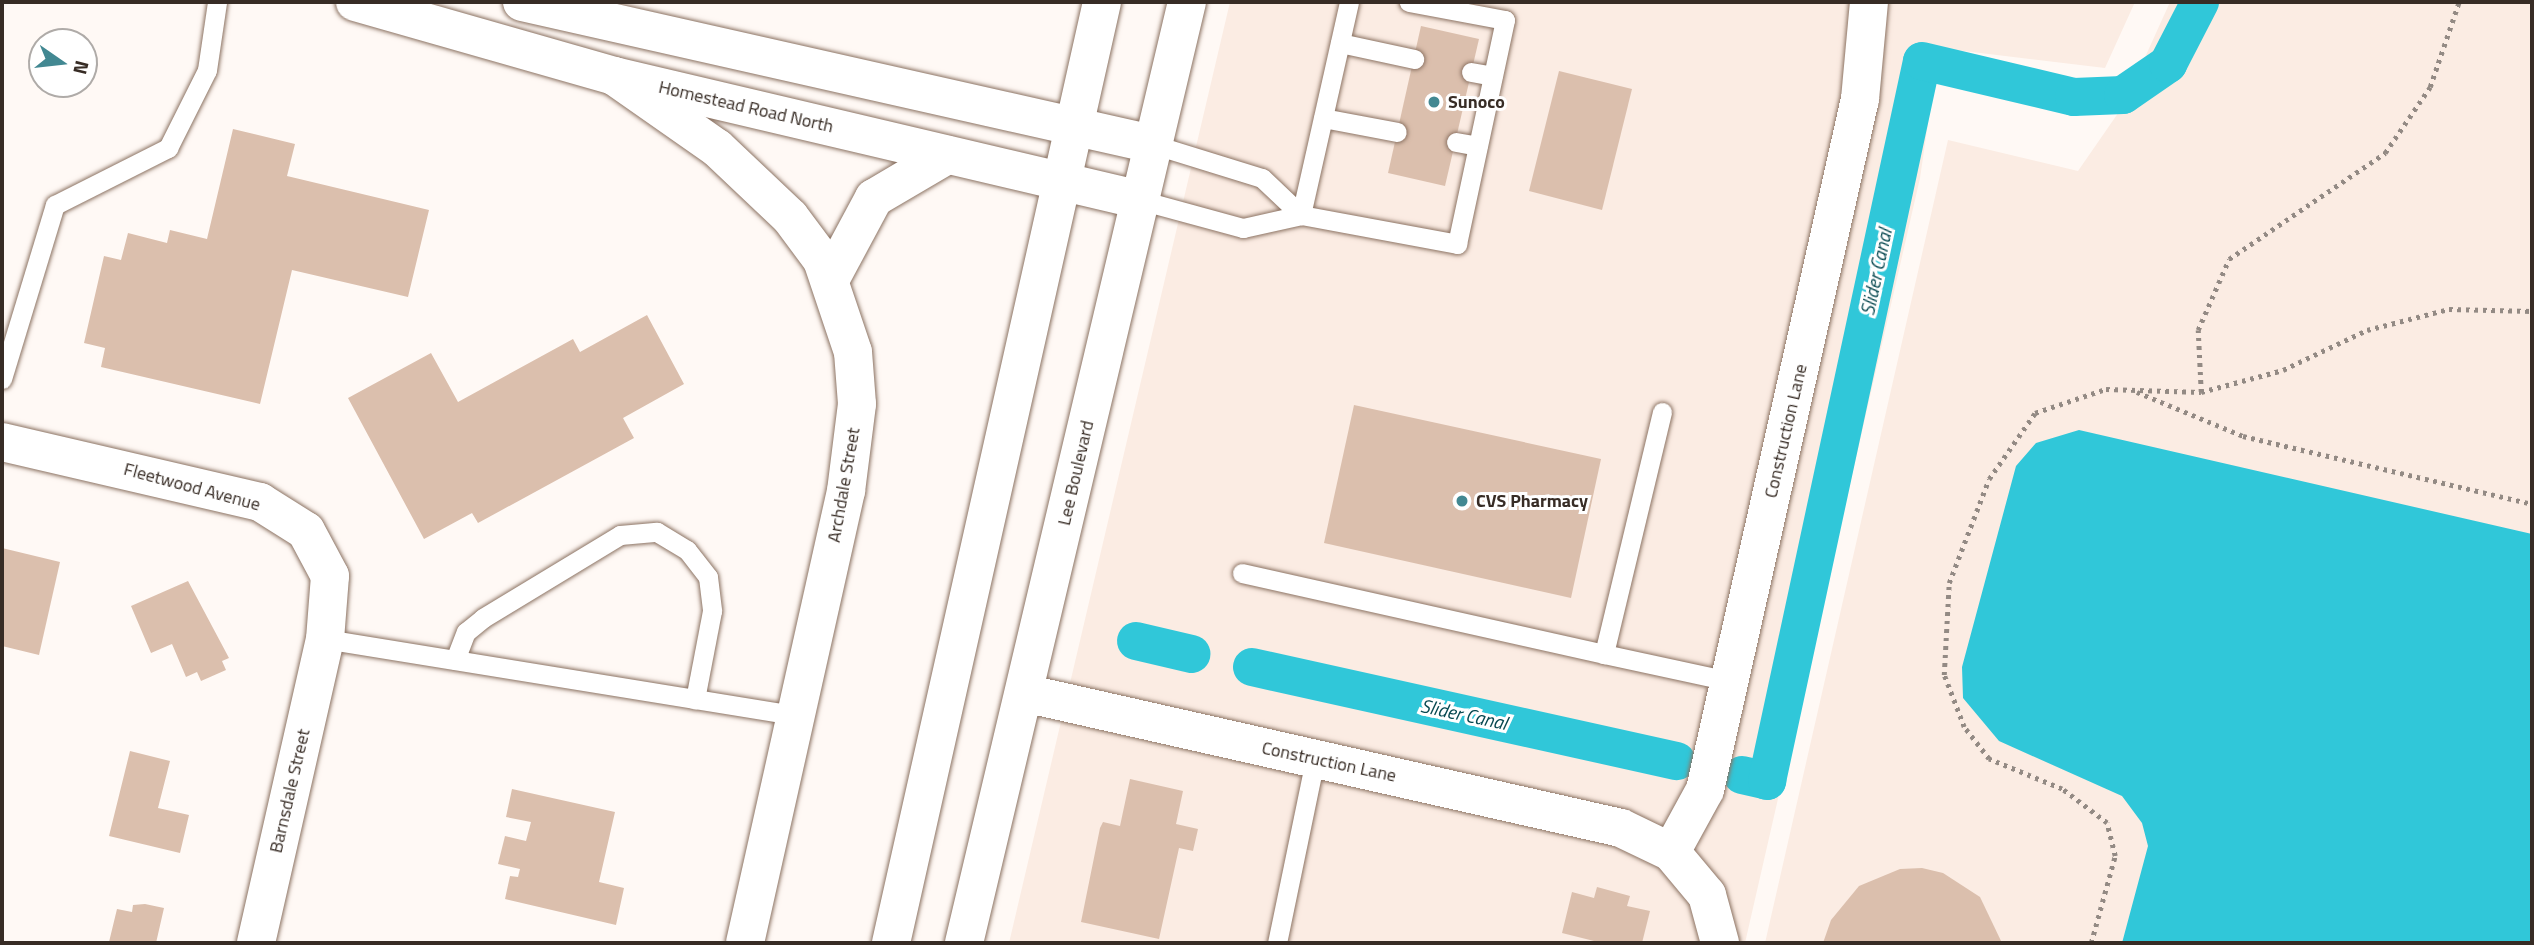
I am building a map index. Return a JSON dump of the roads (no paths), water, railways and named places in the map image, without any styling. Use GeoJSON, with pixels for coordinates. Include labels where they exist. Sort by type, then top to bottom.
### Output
{"type":"FeatureCollection","features":[{"type":"Feature","properties":{"kind":"main road","name":"Homestead Road North"},"geometry":{"type":"LineString","coordinates":[[355,2],[614,76],[1140,200]]}},
{"type":"Feature","properties":{"kind":"main road"},"geometry":{"type":"LineString","coordinates":[[522,2],[626,30],[1075,124],[1152,144]]}},
{"type":"Feature","properties":{"kind":"main road"},"geometry":{"type":"LineString","coordinates":[[891,943],[1102,2]]}},
{"type":"Feature","properties":{"kind":"main road","name":"Lee Boulevard"},"geometry":{"type":"LineString","coordinates":[[964,943],[1187,2]]}},
{"type":"Feature","properties":{"kind":"main road","name":"Construction Lane"},"geometry":{"type":"LineString","coordinates":[[1671,852],[1705,790],[1860,99],[1870,2]]}},
{"type":"Feature","properties":{"kind":"main road","name":"Archdale Street"},"geometry":{"type":"LineString","coordinates":[[614,76],[756,182],[790,218],[830,280],[853,352],[856,417],[796,715],[745,943]]}},
{"type":"Feature","properties":{"kind":"main road"},"geometry":{"type":"LineString","coordinates":[[830,280],[874,198],[947,155]]}},
{"type":"Feature","properties":{"kind":"main road","name":"Fleetwood Avenue"},"geometry":{"type":"LineString","coordinates":[[2,442],[260,502],[306,531],[330,576],[325,639]]}},
{"type":"Feature","properties":{"kind":"main road","name":"Barnsdale Street"},"geometry":{"type":"LineString","coordinates":[[256,943],[325,639]]}},
{"type":"Feature","properties":{"kind":"main road","name":"Construction Lane"},"geometry":{"type":"LineString","coordinates":[[1024,693],[1315,759],[1572,813],[1671,852],[1707,895],[1720,943]]}},
{"type":"Feature","properties":{"kind":"lane"},"geometry":{"type":"LineString","coordinates":[[2,379],[6,342],[55,205],[168,148],[207,70],[217,2]]}},
{"type":"Feature","properties":{"kind":"lane"},"geometry":{"type":"LineString","coordinates":[[1301,215],[1349,2]]}},
{"type":"Feature","properties":{"kind":"lane"},"geometry":{"type":"LineString","coordinates":[[1140,200],[1242,228],[1301,215],[1457,244],[1505,20],[1409,2]]}},
{"type":"Feature","properties":{"kind":"lane"},"geometry":{"type":"LineString","coordinates":[[1340,43],[1414,59]]}},
{"type":"Feature","properties":{"kind":"lane"},"geometry":{"type":"LineString","coordinates":[[1471,72],[1493,76]]}},
{"type":"Feature","properties":{"kind":"lane"},"geometry":{"type":"LineString","coordinates":[[1323,118],[1397,132]]}},
{"type":"Feature","properties":{"kind":"lane"},"geometry":{"type":"LineString","coordinates":[[1456,142],[1478,146]]}},
{"type":"Feature","properties":{"kind":"lane"},"geometry":{"type":"LineString","coordinates":[[1152,144],[1262,178],[1301,215]]}},
{"type":"Feature","properties":{"kind":"lane"},"geometry":{"type":"LineString","coordinates":[[1604,654],[1661,412]]}},
{"type":"Feature","properties":{"kind":"lane"},"geometry":{"type":"LineString","coordinates":[[455,660],[466,632],[483,618],[620,535],[657,532],[687,550],[708,577],[712,611],[695,699]]}},
{"type":"Feature","properties":{"kind":"lane"},"geometry":{"type":"LineString","coordinates":[[1242,573],[1729,681]]}},
{"type":"Feature","properties":{"kind":"lane"},"geometry":{"type":"LineString","coordinates":[[325,639],[796,715]]}},
{"type":"Feature","properties":{"kind":"lane"},"geometry":{"type":"LineString","coordinates":[[1277,943],[1315,759]]}},
{"type":"Feature","properties":{"kind":"water"},"geometry":{"type":"Polygon","coordinates":[[[2079,430],[2532,534],[2532,943],[2122,943],[2148,846],[2142,823],[2122,796],[1999,741],[1963,698],[1962,667],[2016,466],[2036,443],[2079,430]]]}},
{"type":"Feature","properties":{"kind":"waterway","name":"Slider Canal"},"geometry":{"type":"LineString","coordinates":[[1742,775],[1767,781],[1922,61],[2074,97],[2123,95],[2168,64],[2200,2]]}},
{"type":"Feature","properties":{"kind":"waterway","name":"Slider Canal"},"geometry":{"type":"LineString","coordinates":[[1136,641],[1192,654]]}},
{"type":"Feature","properties":{"kind":"waterway","name":"Slider Canal"},"geometry":{"type":"LineString","coordinates":[[1252,667],[1677,761]]}},
{"type":"Feature","properties":{"kind":"place","name":"Sunoco"},"geometry":{"type":"Point","coordinates":[1434,102]}},
{"type":"Feature","properties":{"kind":"place","name":"CVS Pharmacy"},"geometry":{"type":"Point","coordinates":[1462,501]}}]}
